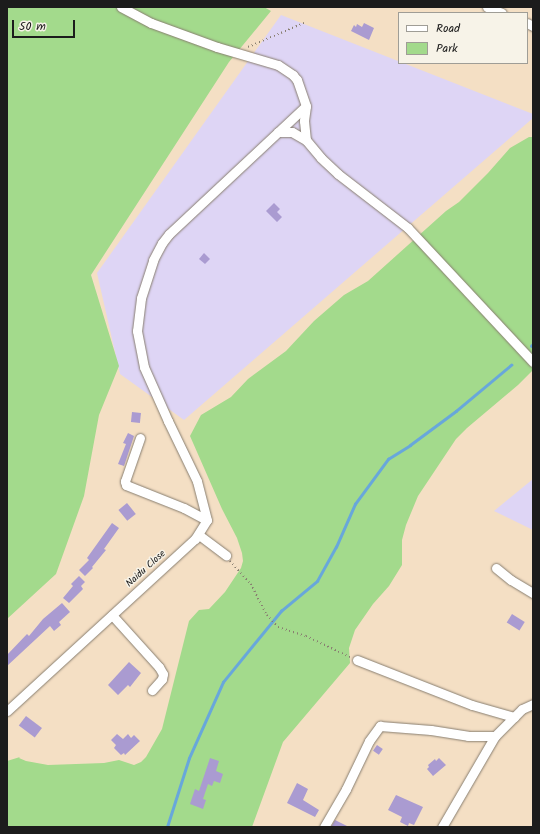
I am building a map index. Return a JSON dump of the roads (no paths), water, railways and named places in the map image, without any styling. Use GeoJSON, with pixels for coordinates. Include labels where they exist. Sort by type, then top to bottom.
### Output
{"type":"FeatureCollection","features":[{"type":"Feature","properties":{"kind":"street"},"geometry":{"type":"LineString","coordinates":[[121,7],[151,23],[217,47],[278,65],[293,75],[297,80],[306,106],[304,121],[306,140]]}},
{"type":"Feature","properties":{"kind":"street"},"geometry":{"type":"LineString","coordinates":[[489,7],[500,12]]}},
{"type":"Feature","properties":{"kind":"street"},"geometry":{"type":"LineString","coordinates":[[207,520],[197,480],[162,409],[144,367],[137,331],[141,298],[153,260],[162,243],[306,106]]}},
{"type":"Feature","properties":{"kind":"street"},"geometry":{"type":"LineString","coordinates":[[278,132],[292,132],[306,140],[321,158],[338,174],[408,228],[533,362]]}},
{"type":"Feature","properties":{"kind":"street"},"geometry":{"type":"LineString","coordinates":[[140,438],[125,481],[126,485],[184,508],[207,520]]}},
{"type":"Feature","properties":{"kind":"street","name":"Naidu Close"},"geometry":{"type":"LineString","coordinates":[[7,711],[199,535],[207,520]]}},
{"type":"Feature","properties":{"kind":"street"},"geometry":{"type":"LineString","coordinates":[[199,535],[226,555]]}},
{"type":"Feature","properties":{"kind":"street"},"geometry":{"type":"LineString","coordinates":[[496,568],[533,593]]}},
{"type":"Feature","properties":{"kind":"street"},"geometry":{"type":"LineString","coordinates":[[112,615],[163,674],[152,690]]}},
{"type":"Feature","properties":{"kind":"street"},"geometry":{"type":"LineString","coordinates":[[357,660],[472,705],[514,717]]}},
{"type":"Feature","properties":{"kind":"street"},"geometry":{"type":"LineString","coordinates":[[442,827],[495,736],[522,709],[533,704]]}},
{"type":"Feature","properties":{"kind":"street"},"geometry":{"type":"LineString","coordinates":[[324,827],[346,789],[369,741],[380,726],[431,730],[468,736],[495,736]]}},
{"type":"Feature","properties":{"kind":"waterway"},"geometry":{"type":"LineString","coordinates":[[167,827],[189,758],[223,682],[281,611],[317,581],[336,547],[355,504],[388,459],[410,445],[456,411],[511,365]]}}]}
